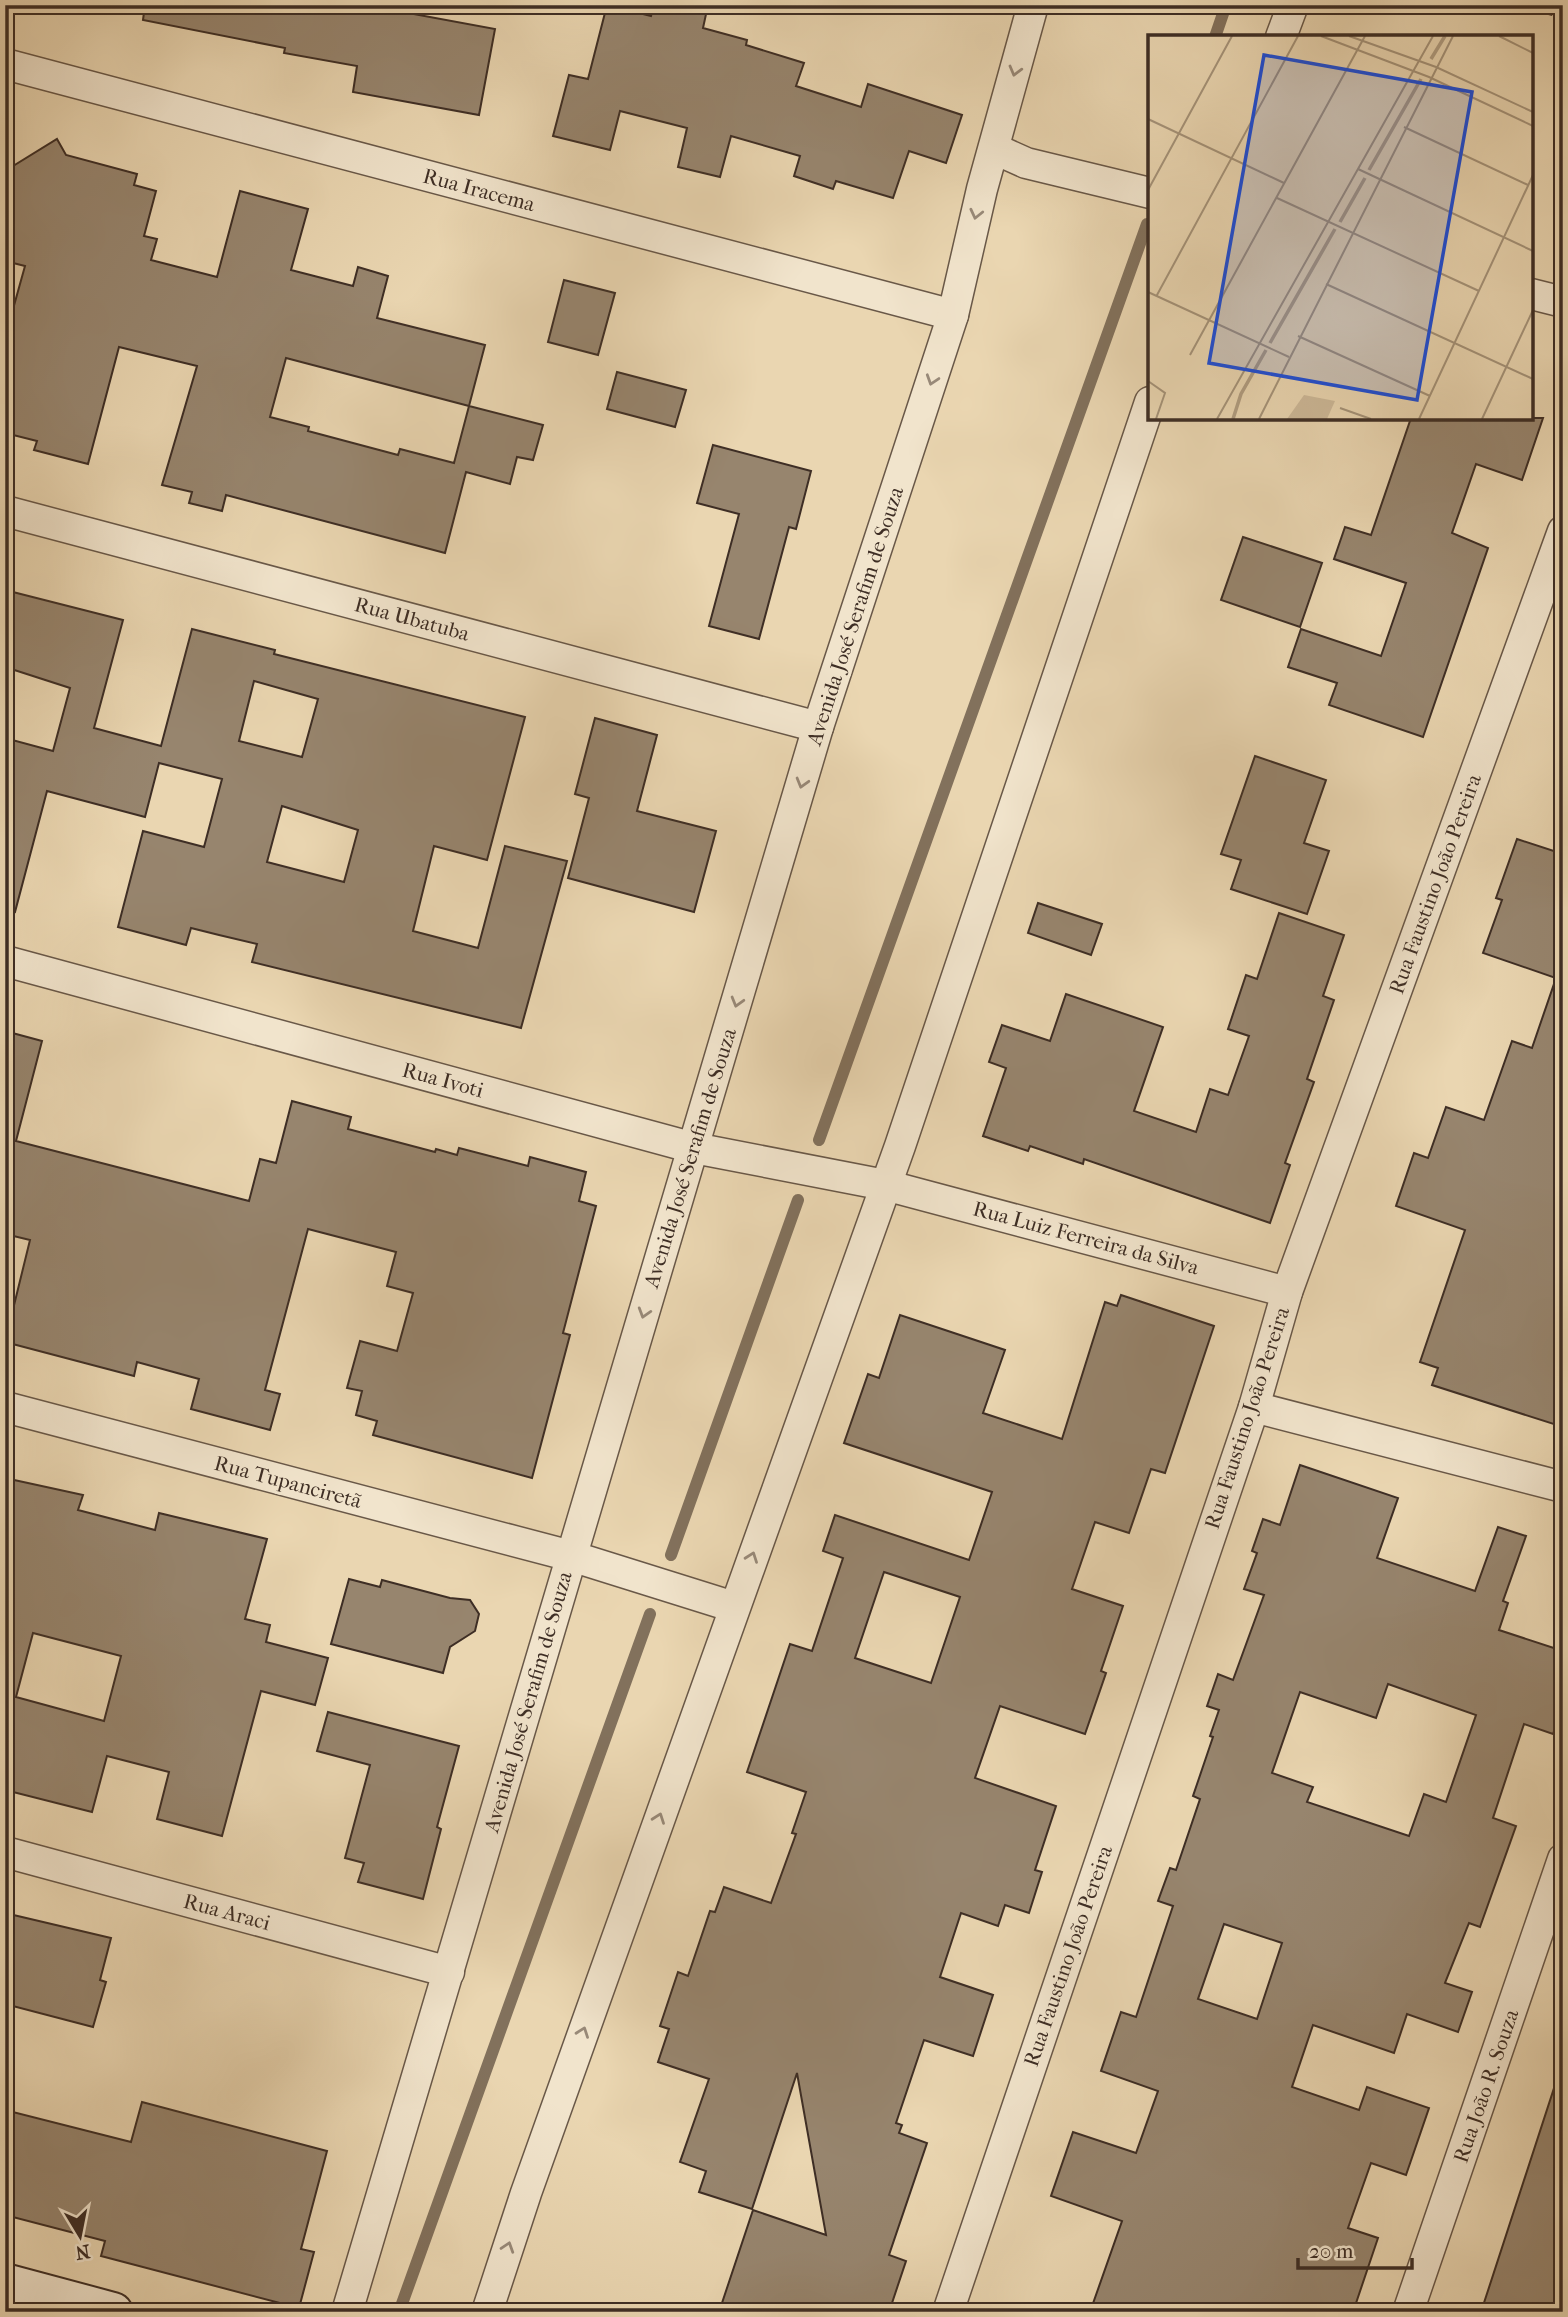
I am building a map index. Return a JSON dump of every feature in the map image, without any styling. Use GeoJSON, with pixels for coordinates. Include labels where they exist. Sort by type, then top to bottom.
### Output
{"type":"FeatureCollection","features":[{"type":"Feature","properties":{"kind":"main road"},"geometry":{"type":"LineString","coordinates":[[5,2283],[113,2312]]}},
{"type":"Feature","properties":{"kind":"street","name":"Avenida José Serafim de Souza"},"geometry":{"type":"LineString","coordinates":[[347,2312],[818,727],[953,316],[982,189],[1032,5]]}},
{"type":"Feature","properties":{"kind":"street"},"geometry":{"type":"LineString","coordinates":[[1282,35],[1293,5]]}},
{"type":"Feature","properties":{"kind":"street","name":"Rua Iracema"},"geometry":{"type":"LineString","coordinates":[[5,64],[953,316]]}},
{"type":"Feature","properties":{"kind":"street"},"geometry":{"type":"LineString","coordinates":[[995,149],[1026,163],[1148,193]]}},
{"type":"Feature","properties":{"kind":"street"},"geometry":{"type":"LineString","coordinates":[[1533,294],[1563,302]]}},
{"type":"Feature","properties":{"kind":"street"},"geometry":{"type":"LineString","coordinates":[[487,2312],[885,1185],[1148,408]]}},
{"type":"Feature","properties":{"kind":"street","name":"Rua Ubatuba"},"geometry":{"type":"LineString","coordinates":[[5,511],[818,727]]}},
{"type":"Feature","properties":{"kind":"street","name":"Rua Faustino João Pereira"},"geometry":{"type":"LineString","coordinates":[[948,2312],[1254,1407],[1287,1292],[1563,531]]}},
{"type":"Feature","properties":{"kind":"street","name":"Rua Ivoti"},"geometry":{"type":"LineString","coordinates":[[5,961],[694,1148],[885,1185]]}},
{"type":"Feature","properties":{"kind":"street","name":"Rua Luiz Ferreira da Silva"},"geometry":{"type":"LineString","coordinates":[[885,1185],[1287,1292]]}},
{"type":"Feature","properties":{"kind":"street","name":"Rua Tupanciretã"},"geometry":{"type":"LineString","coordinates":[[5,1407],[571,1556],[734,1607]]}},
{"type":"Feature","properties":{"kind":"street"},"geometry":{"type":"LineString","coordinates":[[1254,1407],[1563,1487]]}},
{"type":"Feature","properties":{"kind":"street","name":"Rua Araci"},"geometry":{"type":"LineString","coordinates":[[5,1852],[449,1972]]}},
{"type":"Feature","properties":{"kind":"street","name":"Rua João R. Souza"},"geometry":{"type":"LineString","coordinates":[[1408,2312],[1563,1859]]}},
{"type":"Feature","properties":{"kind":"path"},"geometry":{"type":"LineString","coordinates":[[1536,5],[1536,10],[1563,16]]}},
{"type":"Feature","properties":{"kind":"building"},"geometry":{"type":"Polygon","coordinates":[[[145,5],[365,5],[495,29],[479,115],[353,92],[357,66],[284,53],[285,48],[143,20],[145,5]]]}},
{"type":"Feature","properties":{"kind":"building"},"geometry":{"type":"Polygon","coordinates":[[[607,5],[651,16],[654,5],[708,5],[703,28],[747,40],[746,45],[804,63],[796,86],[861,107],[868,84],[962,115],[946,163],[909,151],[893,198],[836,181],[833,189],[794,176],[800,156],[731,136],[720,177],[678,167],[687,128],[620,111],[610,150],[553,136],[569,75],[588,79],[607,5]]]}},
{"type":"Feature","properties":{"kind":"building"},"geometry":{"type":"Polygon","coordinates":[[[57,139],[66,155],[137,174],[134,185],[156,191],[144,236],[157,239],[151,260],[217,277],[240,191],[308,209],[291,270],[353,286],[358,267],[388,276],[377,318],[485,345],[469,406],[543,425],[533,460],[517,457],[510,484],[466,472],[445,553],[226,495],[222,511],[189,503],[192,492],[162,485],[197,366],[119,347],[88,464],[34,450],[37,441],[5,433],[5,338],[25,266],[5,261],[5,171],[57,139]],[[286,358],[270,417],[309,427],[308,431],[398,455],[400,449],[454,463],[469,406],[286,358]]]}},
{"type":"Feature","properties":{"kind":"building"},"geometry":{"type":"Polygon","coordinates":[[[564,280],[615,293],[598,355],[548,342],[564,280]]]}},
{"type":"Feature","properties":{"kind":"building"},"geometry":{"type":"Polygon","coordinates":[[[617,372],[686,390],[675,427],[607,409],[617,372]]]}},
{"type":"Feature","properties":{"kind":"building"},"geometry":{"type":"Polygon","coordinates":[[[1543,418],[1522,480],[1476,464],[1452,533],[1488,548],[1423,737],[1329,705],[1337,683],[1288,667],[1301,629],[1381,656],[1406,583],[1334,559],[1345,527],[1371,535],[1410,420],[1543,418]]]}},
{"type":"Feature","properties":{"kind":"building"},"geometry":{"type":"Polygon","coordinates":[[[713,445],[811,471],[796,529],[789,527],[759,639],[709,626],[739,514],[697,503],[713,445]]]}},
{"type":"Feature","properties":{"kind":"building"},"geometry":{"type":"Polygon","coordinates":[[[1243,537],[1322,563],[1300,627],[1221,600],[1243,537]]]}},
{"type":"Feature","properties":{"kind":"building"},"geometry":{"type":"Polygon","coordinates":[[[5,590],[123,620],[94,728],[161,746],[192,629],[275,650],[274,654],[525,717],[487,860],[434,846],[413,931],[478,948],[505,846],[567,861],[521,1028],[252,962],[257,944],[191,928],[186,945],[118,927],[143,831],[204,847],[222,779],[159,763],[145,817],[47,791],[15,912],[5,910],[5,738],[53,751],[70,688],[5,667],[5,590]],[[254,681],[239,741],[302,757],[318,699],[254,681]],[[282,806],[267,862],[344,882],[358,830],[282,806]]]}},
{"type":"Feature","properties":{"kind":"building"},"geometry":{"type":"Polygon","coordinates":[[[595,718],[657,735],[637,811],[716,831],[694,912],[568,878],[589,798],[575,794],[595,718]]]}},
{"type":"Feature","properties":{"kind":"building"},"geometry":{"type":"Polygon","coordinates":[[[1255,756],[1326,780],[1304,843],[1329,851],[1307,914],[1231,889],[1241,860],[1221,854],[1255,756]]]}},
{"type":"Feature","properties":{"kind":"building"},"geometry":{"type":"Polygon","coordinates":[[[1517,839],[1563,854],[1563,1427],[1432,1385],[1438,1368],[1420,1362],[1465,1230],[1396,1206],[1414,1153],[1428,1158],[1446,1107],[1484,1120],[1512,1041],[1532,1048],[1556,978],[1483,953],[1502,900],[1496,898],[1517,839]]]}},
{"type":"Feature","properties":{"kind":"building"},"geometry":{"type":"Polygon","coordinates":[[[1038,903],[1102,924],[1091,955],[1028,933],[1038,903]]]}},
{"type":"Feature","properties":{"kind":"building"},"geometry":{"type":"Polygon","coordinates":[[[1279,913],[1344,935],[1323,996],[1334,1000],[1307,1079],[1314,1082],[1285,1163],[1290,1165],[1270,1223],[1084,1159],[1083,1164],[1030,1146],[1028,1151],[983,1136],[1006,1068],[989,1062],[1002,1025],[1050,1041],[1066,994],[1163,1027],[1134,1111],[1196,1132],[1210,1089],[1228,1095],[1249,1036],[1228,1029],[1246,975],[1257,979],[1279,913]]]}},
{"type":"Feature","properties":{"kind":"building"},"geometry":{"type":"Polygon","coordinates":[[[5,1031],[42,1041],[16,1141],[249,1201],[260,1159],[276,1163],[292,1101],[351,1117],[348,1129],[435,1152],[436,1149],[457,1155],[459,1148],[528,1166],[530,1157],[586,1172],[579,1201],[596,1206],[563,1333],[570,1335],[532,1478],[373,1435],[377,1421],[356,1415],[362,1391],[347,1388],[360,1341],[397,1351],[413,1293],[387,1286],[396,1252],[308,1229],[265,1390],[280,1394],[270,1430],[191,1409],[199,1379],[137,1362],[134,1376],[5,1342],[30,1240],[5,1234],[5,1031]]]}},
{"type":"Feature","properties":{"kind":"building"},"geometry":{"type":"Polygon","coordinates":[[[1121,1295],[1214,1326],[1165,1473],[1151,1469],[1129,1533],[1095,1522],[1072,1589],[1123,1606],[1101,1671],[1106,1673],[1085,1734],[1000,1706],[975,1778],[1056,1806],[1035,1870],[1042,1872],[1029,1913],[1005,1905],[998,1926],[961,1913],[940,1977],[993,1995],[973,2056],[924,2040],[896,2123],[902,2125],[899,2133],[927,2143],[889,2255],[906,2261],[889,2312],[719,2312],[753,2210],[826,2235],[797,2073],[752,2209],[699,2192],[706,2171],[680,2162],[709,2079],[658,2062],[669,2029],[660,2026],[678,1972],[688,1976],[710,1911],[715,1912],[724,1887],[771,1903],[796,1834],[792,1833],[806,1792],[747,1772],[790,1644],[812,1651],[843,1558],[823,1551],[835,1515],[969,1560],[992,1492],[844,1443],[868,1374],[879,1378],[900,1315],[1005,1350],[983,1413],[1062,1439],[1105,1302],[1117,1306],[1121,1295]],[[884,1572],[855,1658],[931,1683],[960,1597],[884,1572]]]}},
{"type":"Feature","properties":{"kind":"building"},"geometry":{"type":"Polygon","coordinates":[[[1300,1465],[1398,1498],[1377,1558],[1475,1591],[1498,1527],[1526,1536],[1503,1601],[1508,1603],[1499,1630],[1563,1651],[1563,1706],[1553,1734],[1524,1724],[1493,1818],[1516,1826],[1480,1927],[1469,1923],[1445,1983],[1472,1992],[1458,2032],[1407,2014],[1394,2053],[1313,2025],[1292,2087],[1359,2110],[1367,2087],[1429,2108],[1406,2175],[1371,2163],[1348,2228],[1378,2238],[1353,2312],[1090,2312],[1122,2221],[1051,2196],[1073,2132],[1136,2153],[1158,2091],[1101,2071],[1121,2012],[1136,2017],[1173,1906],[1158,1901],[1170,1868],[1176,1870],[1200,1799],[1193,1796],[1219,1710],[1207,1706],[1218,1674],[1233,1680],[1264,1595],[1244,1589],[1257,1553],[1252,1551],[1263,1519],[1280,1525],[1300,1465]],[[1388,1684],[1376,1718],[1300,1692],[1272,1773],[1313,1787],[1307,1802],[1409,1836],[1424,1794],[1446,1802],[1476,1715],[1388,1684]],[[1224,1924],[1198,1999],[1257,2019],[1282,1943],[1224,1924]]]}},
{"type":"Feature","properties":{"kind":"building"},"geometry":{"type":"Polygon","coordinates":[[[5,1478],[83,1495],[78,1510],[155,1530],[159,1513],[267,1539],[245,1619],[270,1625],[266,1642],[328,1658],[315,1705],[261,1691],[222,1836],[157,1819],[169,1772],[107,1756],[92,1812],[5,1790],[5,1478]],[[33,1633],[16,1697],[104,1721],[121,1656],[33,1633]]]}},
{"type":"Feature","properties":{"kind":"building"},"geometry":{"type":"Polygon","coordinates":[[[349,1579],[380,1587],[382,1580],[450,1598],[470,1600],[479,1614],[475,1631],[450,1647],[443,1673],[331,1644],[349,1579]]]}},
{"type":"Feature","properties":{"kind":"building"},"geometry":{"type":"Polygon","coordinates":[[[328,1712],[459,1746],[437,1827],[441,1829],[423,1899],[358,1882],[364,1863],[345,1858],[370,1765],[317,1751],[328,1712]]]}},
{"type":"Feature","properties":{"kind":"building"},"geometry":{"type":"Polygon","coordinates":[[[5,1913],[111,1938],[100,1980],[106,1982],[93,2027],[5,2004],[5,1913]]]}},
{"type":"Feature","properties":{"kind":"building"},"geometry":{"type":"Polygon","coordinates":[[[1557,2079],[1563,2080],[1563,2312],[1481,2312],[1557,2079]]]}},
{"type":"Feature","properties":{"kind":"building"},"geometry":{"type":"Polygon","coordinates":[[[142,2102],[327,2151],[301,2249],[314,2252],[299,2308],[101,2256],[105,2241],[5,2215],[5,2110],[131,2142],[142,2102]]]}},
{"type":"Feature","properties":{"kind":"waterway"},"geometry":{"type":"LineString","coordinates":[[1216,35],[1226,5]]}},
{"type":"Feature","properties":{"kind":"waterway"},"geometry":{"type":"LineString","coordinates":[[819,1140],[1147,224]]}},
{"type":"Feature","properties":{"kind":"waterway"},"geometry":{"type":"LineString","coordinates":[[671,1555],[798,1200]]}},
{"type":"Feature","properties":{"kind":"waterway"},"geometry":{"type":"LineString","coordinates":[[399,2312],[650,1614]]}}]}
